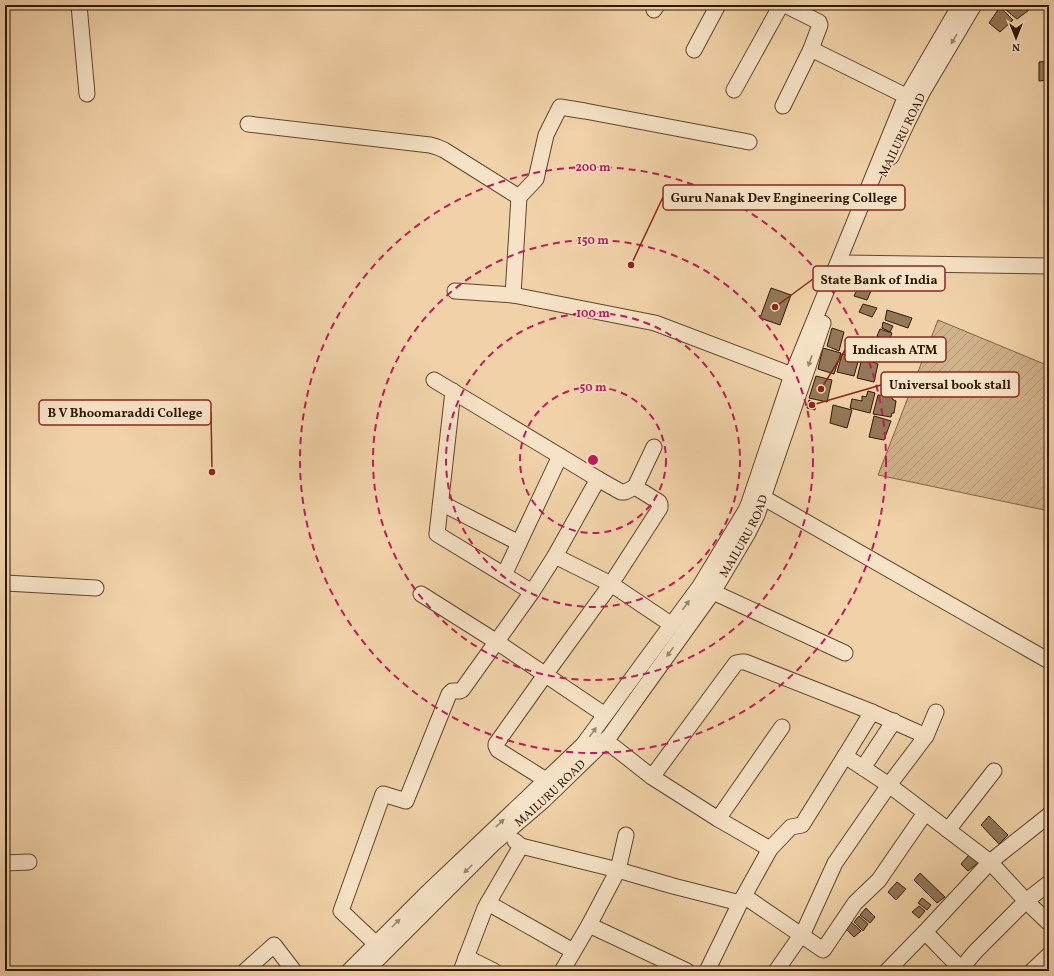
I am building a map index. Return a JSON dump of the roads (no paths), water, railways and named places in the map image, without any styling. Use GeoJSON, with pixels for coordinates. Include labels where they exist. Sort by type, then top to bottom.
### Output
{"type":"FeatureCollection","features":[{"type":"Feature","properties":{"kind":"street"},"geometry":{"type":"LineString","coordinates":[[79,5],[87,94]]}},
{"type":"Feature","properties":{"kind":"street"},"geometry":{"type":"LineString","coordinates":[[694,50],[718,5]]}},
{"type":"Feature","properties":{"kind":"street"},"geometry":{"type":"LineString","coordinates":[[734,90],[781,5]]}},
{"type":"Feature","properties":{"kind":"street"},"geometry":{"type":"LineString","coordinates":[[783,106],[811,49],[820,25],[819,22],[785,5]]}},
{"type":"Feature","properties":{"kind":"street"},"geometry":{"type":"LineString","coordinates":[[349,971],[426,894],[583,745],[707,575],[746,510],[906,96],[960,5]]}},
{"type":"Feature","properties":{"kind":"street","name":"MAILURU ROAD"},"geometry":{"type":"LineString","coordinates":[[366,971],[482,855],[544,800],[612,733],[713,592],[748,533],[764,498],[798,376],[862,221],[923,91],[974,5]]}},
{"type":"Feature","properties":{"kind":"street"},"geometry":{"type":"LineString","coordinates":[[811,49],[906,96]]}},
{"type":"Feature","properties":{"kind":"street"},"geometry":{"type":"LineString","coordinates":[[513,295],[519,197],[536,179],[546,135],[560,107],[749,142]]}},
{"type":"Feature","properties":{"kind":"street"},"geometry":{"type":"LineString","coordinates":[[248,124],[430,145],[444,150],[519,197]]}},
{"type":"Feature","properties":{"kind":"street"},"geometry":{"type":"LineString","coordinates":[[844,263],[1049,266]]}},
{"type":"Feature","properties":{"kind":"street"},"geometry":{"type":"LineString","coordinates":[[455,291],[513,295],[655,323],[798,376]]}},
{"type":"Feature","properties":{"kind":"street"},"geometry":{"type":"LineString","coordinates":[[434,380],[598,479],[623,492],[635,487],[654,447]]}},
{"type":"Feature","properties":{"kind":"street"},"geometry":{"type":"LineString","coordinates":[[453,391],[437,534],[532,592]]}},
{"type":"Feature","properties":{"kind":"street"},"geometry":{"type":"LineString","coordinates":[[504,575],[560,456]]}},
{"type":"Feature","properties":{"kind":"street"},"geometry":{"type":"LineString","coordinates":[[376,944],[341,911],[383,794],[406,801],[449,694],[452,691],[462,690],[532,592],[555,556],[598,479]]}},
{"type":"Feature","properties":{"kind":"street"},"geometry":{"type":"LineString","coordinates":[[546,780],[498,750],[496,744],[611,584],[660,508],[659,502],[635,487]]}},
{"type":"Feature","properties":{"kind":"street"},"geometry":{"type":"LineString","coordinates":[[764,498],[1049,661]]}},
{"type":"Feature","properties":{"kind":"street"},"geometry":{"type":"LineString","coordinates":[[440,503],[519,543]]}},
{"type":"Feature","properties":{"kind":"street"},"geometry":{"type":"LineString","coordinates":[[555,556],[611,584],[672,625]]}},
{"type":"Feature","properties":{"kind":"street"},"geometry":{"type":"LineString","coordinates":[[5,583],[96,588]]}},
{"type":"Feature","properties":{"kind":"street"},"geometry":{"type":"LineString","coordinates":[[713,592],[844,653]]}},
{"type":"Feature","properties":{"kind":"street"},"geometry":{"type":"LineString","coordinates":[[421,594],[497,642],[606,715]]}},
{"type":"Feature","properties":{"kind":"street"},"geometry":{"type":"LineString","coordinates":[[652,777],[736,663],[741,662],[745,662],[872,712],[926,736]]}},
{"type":"Feature","properties":{"kind":"street"},"geometry":{"type":"LineString","coordinates":[[707,971],[742,900],[770,849],[791,827],[802,825],[872,712]]}},
{"type":"Feature","properties":{"kind":"street"},"geometry":{"type":"LineString","coordinates":[[776,971],[804,931],[835,863],[889,785],[926,736],[936,712]]}},
{"type":"Feature","properties":{"kind":"street"},"geometry":{"type":"LineString","coordinates":[[863,768],[894,721]]}},
{"type":"Feature","properties":{"kind":"street"},"geometry":{"type":"LineString","coordinates":[[718,819],[782,727]]}},
{"type":"Feature","properties":{"kind":"street"},"geometry":{"type":"LineString","coordinates":[[605,740],[652,777],[718,819],[770,849]]}},
{"type":"Feature","properties":{"kind":"street"},"geometry":{"type":"LineString","coordinates":[[845,756],[889,785],[990,862],[1026,901],[1049,923]]}},
{"type":"Feature","properties":{"kind":"street"},"geometry":{"type":"LineString","coordinates":[[948,830],[994,771]]}},
{"type":"Feature","properties":{"kind":"street"},"geometry":{"type":"LineString","coordinates":[[506,833],[521,846],[618,870],[673,886],[742,900],[823,950],[850,909],[884,874],[925,813]]}},
{"type":"Feature","properties":{"kind":"street"},"geometry":{"type":"LineString","coordinates":[[887,971],[990,862],[1048,817]]}},
{"type":"Feature","properties":{"kind":"street"},"geometry":{"type":"LineString","coordinates":[[562,971],[590,925],[618,870],[626,835]]}},
{"type":"Feature","properties":{"kind":"street"},"geometry":{"type":"LineString","coordinates":[[494,971],[463,964],[485,908],[521,846]]}},
{"type":"Feature","properties":{"kind":"street"},"geometry":{"type":"LineString","coordinates":[[5,863],[29,862]]}},
{"type":"Feature","properties":{"kind":"street"},"geometry":{"type":"LineString","coordinates":[[925,932],[961,970],[975,952],[1026,901],[1049,883]]}},
{"type":"Feature","properties":{"kind":"street"},"geometry":{"type":"LineString","coordinates":[[488,903],[573,952]]}},
{"type":"Feature","properties":{"kind":"street"},"geometry":{"type":"LineString","coordinates":[[590,925],[687,971]]}},
{"type":"Feature","properties":{"kind":"street"},"geometry":{"type":"LineString","coordinates":[[245,971],[274,945],[294,971]]}},
{"type":"Feature","properties":{"kind":"street"},"geometry":{"type":"LineString","coordinates":[[1032,971],[1049,954]]}},
{"type":"Feature","properties":{"kind":"place","name":"Guru Nanak Dev Engineering College"},"geometry":{"type":"Point","coordinates":[631,265]}},
{"type":"Feature","properties":{"kind":"place","name":"State Bank of India"},"geometry":{"type":"Point","coordinates":[775,307]}},
{"type":"Feature","properties":{"kind":"place","name":"Indicash ATM"},"geometry":{"type":"Point","coordinates":[821,389]}},
{"type":"Feature","properties":{"kind":"place","name":"Universal book stall"},"geometry":{"type":"Point","coordinates":[812,405]}},
{"type":"Feature","properties":{"kind":"place","name":"B V Bhoomaraddi College"},"geometry":{"type":"Point","coordinates":[212,472]}}]}
